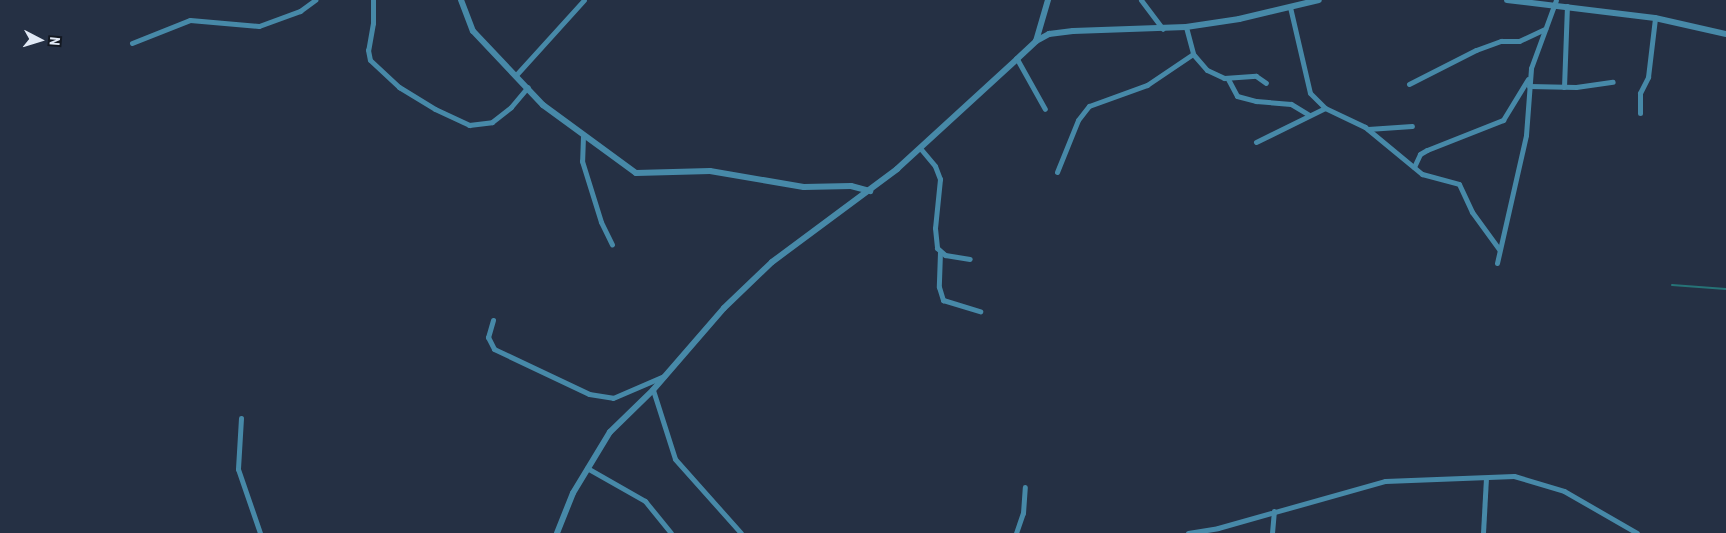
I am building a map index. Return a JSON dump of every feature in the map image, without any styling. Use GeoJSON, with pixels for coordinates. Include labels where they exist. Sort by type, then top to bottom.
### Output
{"type":"FeatureCollection","features":[{"type":"Feature","properties":{"kind":"street"},"geometry":{"type":"LineString","coordinates":[[132,43],[190,20],[259,26],[300,11],[315,0]]}},
{"type":"Feature","properties":{"kind":"street"},"geometry":{"type":"LineString","coordinates":[[373,0],[373,23],[368,50],[370,60],[398,87],[435,109],[469,125],[486,124],[504,114],[528,87]]}},
{"type":"Feature","properties":{"kind":"street"},"geometry":{"type":"LineString","coordinates":[[460,0],[473,31],[558,118],[636,173],[710,171],[804,187],[851,186],[870,190]]}},
{"type":"Feature","properties":{"kind":"street"},"geometry":{"type":"LineString","coordinates":[[516,75],[584,0]]}},
{"type":"Feature","properties":{"kind":"street"},"geometry":{"type":"LineString","coordinates":[[1036,41],[1048,0]]}},
{"type":"Feature","properties":{"kind":"street"},"geometry":{"type":"LineString","coordinates":[[1141,0],[1163,29]]}},
{"type":"Feature","properties":{"kind":"street"},"geometry":{"type":"LineString","coordinates":[[557,533],[587,468],[610,432],[653,390],[724,308],[772,262],[870,190],[920,148],[1036,41],[1050,34],[1073,31],[1186,27],[1319,0]]}},
{"type":"Feature","properties":{"kind":"street"},"geometry":{"type":"LineString","coordinates":[[1508,0],[1556,2],[1568,6],[1655,18],[1726,34]]}},
{"type":"Feature","properties":{"kind":"street"},"geometry":{"type":"LineString","coordinates":[[1414,167],[1427,150],[1504,120],[1529,76],[1556,2]]}},
{"type":"Feature","properties":{"kind":"street"},"geometry":{"type":"LineString","coordinates":[[1564,87],[1568,6]]}},
{"type":"Feature","properties":{"kind":"street"},"geometry":{"type":"LineString","coordinates":[[1290,7],[1305,82],[1310,92],[1326,108],[1367,129],[1392,153],[1430,178],[1459,184],[1472,212],[1499,249]]}},
{"type":"Feature","properties":{"kind":"street"},"geometry":{"type":"LineString","coordinates":[[1640,113],[1640,93],[1648,78],[1655,18]]}},
{"type":"Feature","properties":{"kind":"street"},"geometry":{"type":"LineString","coordinates":[[1186,27],[1193,54],[1208,70],[1228,79],[1256,76],[1266,83]]}},
{"type":"Feature","properties":{"kind":"street"},"geometry":{"type":"LineString","coordinates":[[1409,84],[1476,50],[1500,41],[1520,41],[1545,29]]}},
{"type":"Feature","properties":{"kind":"street"},"geometry":{"type":"LineString","coordinates":[[1057,172],[1078,120],[1089,106],[1147,85],[1193,54]]}},
{"type":"Feature","properties":{"kind":"street"},"geometry":{"type":"LineString","coordinates":[[1017,59],[1045,109]]}},
{"type":"Feature","properties":{"kind":"street"},"geometry":{"type":"LineString","coordinates":[[1496,263],[1526,135],[1529,76]]}},
{"type":"Feature","properties":{"kind":"street"},"geometry":{"type":"LineString","coordinates":[[1228,79],[1237,96],[1256,101],[1291,104],[1309,115]]}},
{"type":"Feature","properties":{"kind":"street"},"geometry":{"type":"LineString","coordinates":[[1529,86],[1564,87],[1613,82]]}},
{"type":"Feature","properties":{"kind":"street"},"geometry":{"type":"LineString","coordinates":[[1256,142],[1326,108]]}},
{"type":"Feature","properties":{"kind":"street"},"geometry":{"type":"LineString","coordinates":[[1367,129],[1412,126]]}},
{"type":"Feature","properties":{"kind":"street"},"geometry":{"type":"LineString","coordinates":[[583,136],[582,161],[601,222],[612,244]]}},
{"type":"Feature","properties":{"kind":"street"},"geometry":{"type":"LineString","coordinates":[[920,148],[935,166],[940,179],[935,228],[940,252],[939,287],[943,300],[980,311]]}},
{"type":"Feature","properties":{"kind":"street"},"geometry":{"type":"LineString","coordinates":[[940,252],[970,259]]}},
{"type":"Feature","properties":{"kind":"street"},"geometry":{"type":"LineString","coordinates":[[493,320],[488,337],[494,349],[589,394],[614,398],[666,374]]}},
{"type":"Feature","properties":{"kind":"street"},"geometry":{"type":"LineString","coordinates":[[653,390],[675,459],[741,533]]}},
{"type":"Feature","properties":{"kind":"street"},"geometry":{"type":"LineString","coordinates":[[241,418],[238,469],[260,533]]}},
{"type":"Feature","properties":{"kind":"street"},"geometry":{"type":"LineString","coordinates":[[587,468],[645,501],[671,533]]}},
{"type":"Feature","properties":{"kind":"street"},"geometry":{"type":"LineString","coordinates":[[1188,533],[1218,531],[1274,512],[1385,481],[1514,476],[1564,491],[1637,533]]}},
{"type":"Feature","properties":{"kind":"street"},"geometry":{"type":"LineString","coordinates":[[1483,533],[1486,478]]}},
{"type":"Feature","properties":{"kind":"street"},"geometry":{"type":"LineString","coordinates":[[1016,533],[1023,513],[1024,487]]}},
{"type":"Feature","properties":{"kind":"street"},"geometry":{"type":"LineString","coordinates":[[1272,533],[1274,512]]}},
{"type":"Feature","properties":{"kind":"waterway"},"geometry":{"type":"LineString","coordinates":[[1672,285],[1726,289]]}}]}
